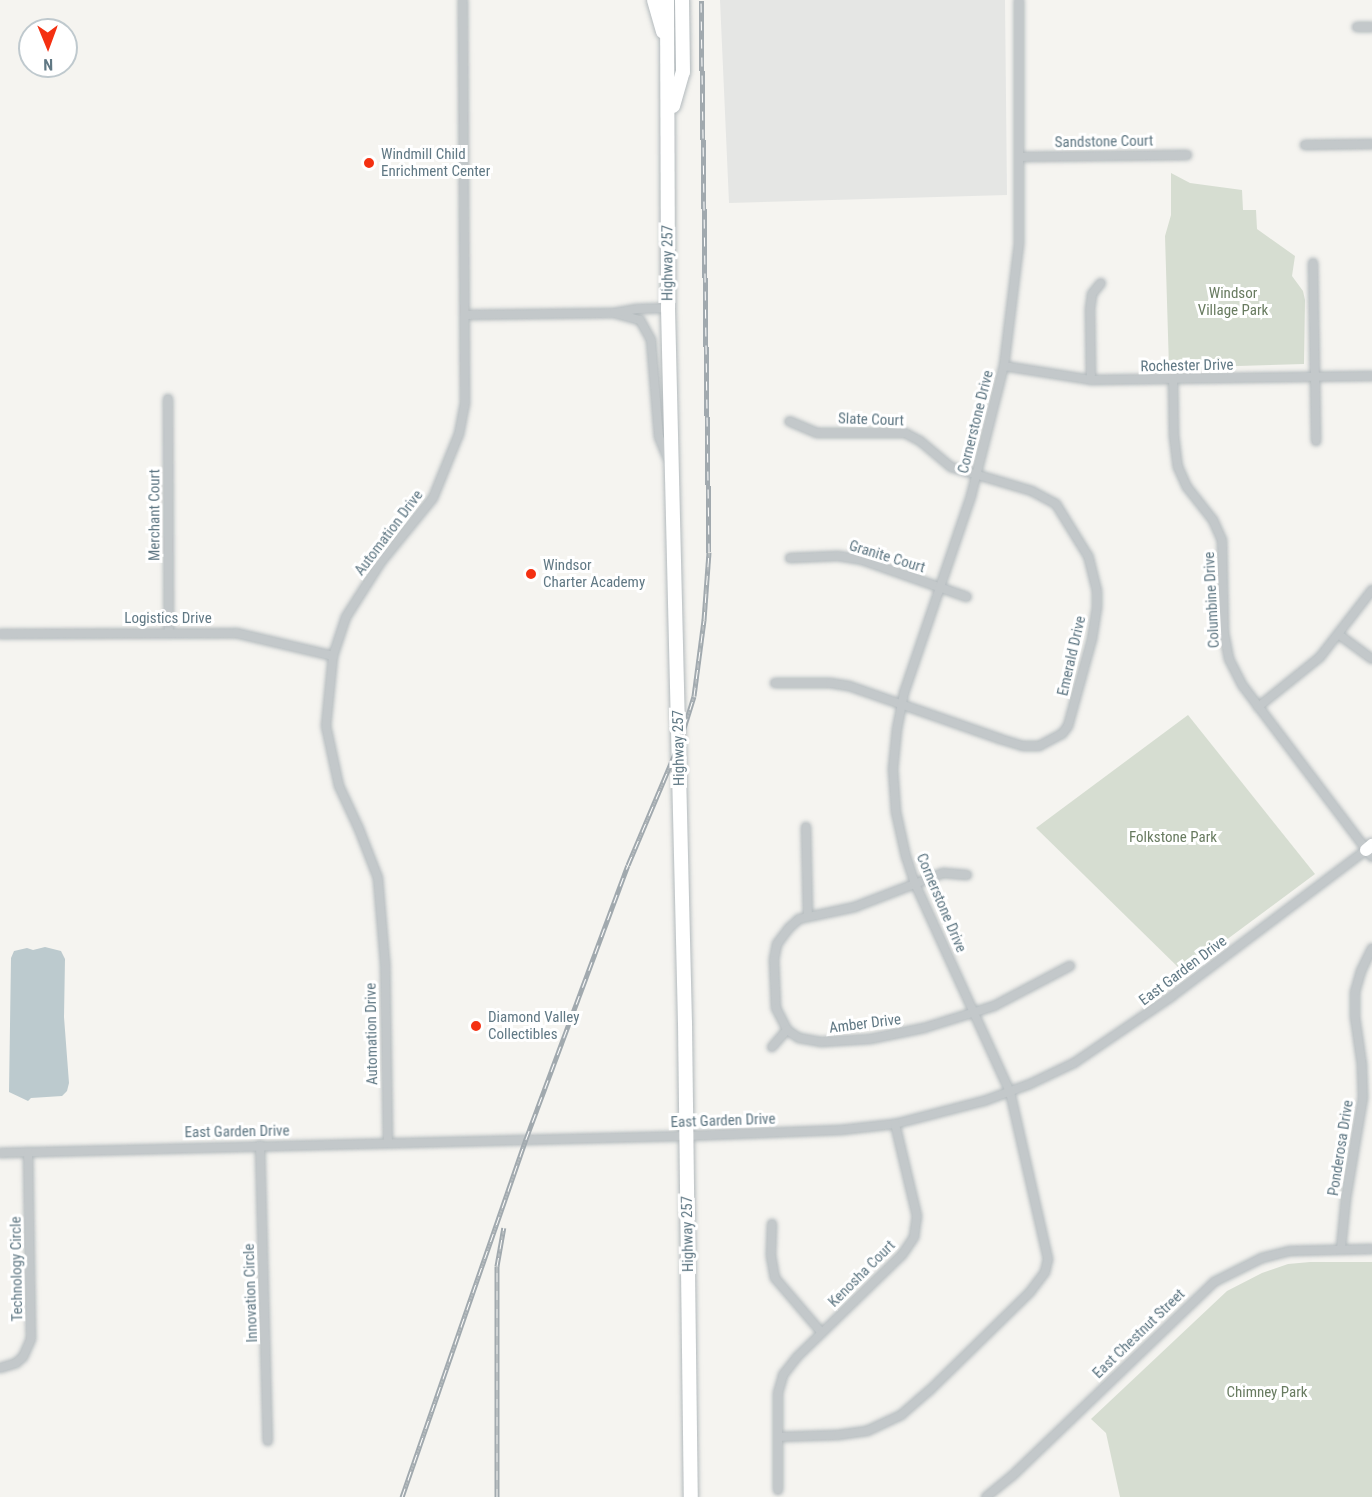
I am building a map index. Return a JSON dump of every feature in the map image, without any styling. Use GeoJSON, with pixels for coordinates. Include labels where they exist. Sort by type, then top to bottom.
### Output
{"type":"FeatureCollection","features":[{"type":"Feature","properties":{"kind":"main road"},"geometry":{"type":"LineString","coordinates":[[654,0],[667,45]]}},
{"type":"Feature","properties":{"kind":"main road","name":"Highway 257"},"geometry":{"type":"LineString","coordinates":[[667,0],[670,120],[668,308],[686,1136],[691,1497]]}},
{"type":"Feature","properties":{"kind":"main road"},"geometry":{"type":"LineString","coordinates":[[670,120],[683,72],[682,0]]}},
{"type":"Feature","properties":{"kind":"street","name":"Automation Drive"},"geometry":{"type":"LineString","coordinates":[[388,1143],[382,907],[378,878],[339,786],[326,726],[333,656],[346,617],[381,561],[422,513],[442,479],[459,434],[465,404],[463,0]]}},
{"type":"Feature","properties":{"kind":"street","name":"Cornerstone Drive"},"geometry":{"type":"LineString","coordinates":[[778,1437],[850,1434],[876,1428],[893,1419],[929,1391],[1041,1279],[1048,1260],[1048,1250],[1010,1092],[915,884],[900,836],[894,792],[895,744],[901,704],[977,475],[1004,366],[1019,243],[1021,157],[1019,0]]}},
{"type":"Feature","properties":{"kind":"street"},"geometry":{"type":"LineString","coordinates":[[1357,27],[1372,27]]}},
{"type":"Feature","properties":{"kind":"street"},"geometry":{"type":"LineString","coordinates":[[1305,145],[1372,144]]}},
{"type":"Feature","properties":{"kind":"street","name":"Sandstone Court"},"geometry":{"type":"LineString","coordinates":[[1021,157],[1187,155]]}},
{"type":"Feature","properties":{"kind":"street"},"geometry":{"type":"LineString","coordinates":[[1313,263],[1316,441]]}},
{"type":"Feature","properties":{"kind":"street"},"geometry":{"type":"LineString","coordinates":[[1091,380],[1090,309],[1092,294],[1101,283]]}},
{"type":"Feature","properties":{"kind":"street"},"geometry":{"type":"LineString","coordinates":[[466,315],[614,313],[637,309],[668,308]]}},
{"type":"Feature","properties":{"kind":"street"},"geometry":{"type":"LineString","coordinates":[[614,313],[640,320],[648,332],[659,437],[672,469]]}},
{"type":"Feature","properties":{"kind":"street","name":"Rochester Drive"},"geometry":{"type":"LineString","coordinates":[[1004,366],[1091,380],[1372,376]]}},
{"type":"Feature","properties":{"kind":"street","name":"Columbine Drive"},"geometry":{"type":"LineString","coordinates":[[1173,379],[1174,436],[1178,467],[1187,487],[1218,530],[1224,552],[1226,646],[1236,676],[1370,851]]}},
{"type":"Feature","properties":{"kind":"street","name":"Merchant Court"},"geometry":{"type":"LineString","coordinates":[[168,399],[169,631]]}},
{"type":"Feature","properties":{"kind":"street","name":"Slate Court"},"geometry":{"type":"LineString","coordinates":[[789,422],[817,432],[905,433],[920,441],[945,464],[977,475]]}},
{"type":"Feature","properties":{"kind":"street","name":"Emerald Drive"},"geometry":{"type":"LineString","coordinates":[[775,683],[837,684],[1030,747],[1050,742],[1062,734],[1071,720],[1092,639],[1097,607],[1097,591],[1088,556],[1056,504],[1032,491],[977,475]]}},
{"type":"Feature","properties":{"kind":"street","name":"Granite Court"},"geometry":{"type":"LineString","coordinates":[[790,558],[846,557],[967,597]]}},
{"type":"Feature","properties":{"kind":"street"},"geometry":{"type":"LineString","coordinates":[[1258,707],[1308,669],[1372,590]]}},
{"type":"Feature","properties":{"kind":"street","name":"Logistics Drive"},"geometry":{"type":"LineString","coordinates":[[0,634],[169,631],[236,633],[333,656]]}},
{"type":"Feature","properties":{"kind":"street"},"geometry":{"type":"LineString","coordinates":[[1338,634],[1372,659]]}},
{"type":"Feature","properties":{"kind":"street"},"geometry":{"type":"LineString","coordinates":[[806,827],[808,916]]}},
{"type":"Feature","properties":{"kind":"street","name":"East Garden Drive"},"geometry":{"type":"LineString","coordinates":[[0,1153],[686,1136],[852,1129],[895,1124],[963,1108],[1010,1092],[1052,1074],[1103,1046],[1370,851]]}},
{"type":"Feature","properties":{"kind":"street"},"geometry":{"type":"LineString","coordinates":[[772,1047],[787,1030],[779,1019],[775,1002],[776,949],[789,928],[808,916],[855,907],[943,873],[967,875]]}},
{"type":"Feature","properties":{"kind":"street","name":"Ponderosa Drive"},"geometry":{"type":"LineString","coordinates":[[1341,1248],[1346,1198],[1361,1112],[1362,1065],[1355,1017],[1355,992],[1361,971],[1372,948]]}},
{"type":"Feature","properties":{"kind":"street","name":"Amber Drive"},"geometry":{"type":"LineString","coordinates":[[787,1030],[799,1038],[835,1042],[924,1029],[975,1013],[1012,998],[1070,966]]}},
{"type":"Feature","properties":{"kind":"street"},"geometry":{"type":"LineString","coordinates":[[1361,1112],[1372,1112]]}},
{"type":"Feature","properties":{"kind":"street","name":"Kenosha Court"},"geometry":{"type":"LineString","coordinates":[[778,1490],[778,1393],[783,1375],[822,1333],[902,1255],[914,1237],[916,1216],[895,1124]]}},
{"type":"Feature","properties":{"kind":"street","name":"Innovation Circle"},"geometry":{"type":"LineString","coordinates":[[260,1145],[268,1441]]}},
{"type":"Feature","properties":{"kind":"street","name":"Technology Circle"},"geometry":{"type":"LineString","coordinates":[[0,1368],[16,1363],[23,1357],[32,1339],[28,1152]]}},
{"type":"Feature","properties":{"kind":"street"},"geometry":{"type":"LineString","coordinates":[[772,1224],[771,1256],[775,1278],[822,1333]]}},
{"type":"Feature","properties":{"kind":"street","name":"East Chestnut Street"},"geometry":{"type":"LineString","coordinates":[[986,1497],[1012,1476],[1214,1282],[1238,1268],[1276,1254],[1341,1248],[1372,1249]]}},
{"type":"Feature","properties":{"kind":"shaded area"},"geometry":{"type":"Polygon","coordinates":[[[720,0],[1005,0],[1007,195],[729,203],[720,0]]]}},
{"type":"Feature","properties":{"kind":"shaded area"},"geometry":{"type":"Polygon","coordinates":[[[45,947],[61,951],[65,959],[64,1017],[69,1083],[67,1091],[62,1096],[31,1098],[28,1101],[9,1092],[11,958],[14,951],[45,947]]]}},
{"type":"Feature","properties":{"kind":"green space","name":"Windsor Village Park"},"geometry":{"type":"Polygon","coordinates":[[[1171,173],[1190,183],[1242,190],[1243,210],[1256,210],[1257,229],[1295,256],[1292,276],[1303,291],[1305,300],[1304,364],[1169,368],[1165,236],[1171,215],[1171,173]]]}},
{"type":"Feature","properties":{"kind":"green space","name":"Folkstone Park"},"geometry":{"type":"Polygon","coordinates":[[[1188,715],[1315,874],[1183,972],[1036,828],[1188,715]]]}},
{"type":"Feature","properties":{"kind":"green space","name":"Chimney Park"},"geometry":{"type":"Polygon","coordinates":[[[1372,1262],[1372,1497],[1120,1497],[1106,1433],[1091,1419],[1227,1291],[1262,1273],[1288,1264],[1372,1262]]]}},
{"type":"Feature","properties":{"kind":"railway"},"geometry":{"type":"LineString","coordinates":[[402,1497],[526,1139],[628,865],[679,744],[694,696],[704,620],[709,552],[701,0]]}},
{"type":"Feature","properties":{"kind":"railway"},"geometry":{"type":"LineString","coordinates":[[497,1497],[497,1266],[504,1228]]}},
{"type":"Feature","properties":{"kind":"place","name":"Windmill Child Enrichment Center"},"geometry":{"type":"Point","coordinates":[369,163]}},
{"type":"Feature","properties":{"kind":"place","name":"Windsor Charter Academy"},"geometry":{"type":"Point","coordinates":[531,574]}},
{"type":"Feature","properties":{"kind":"place","name":"Diamond Valley Collectibles"},"geometry":{"type":"Point","coordinates":[476,1026]}}]}
